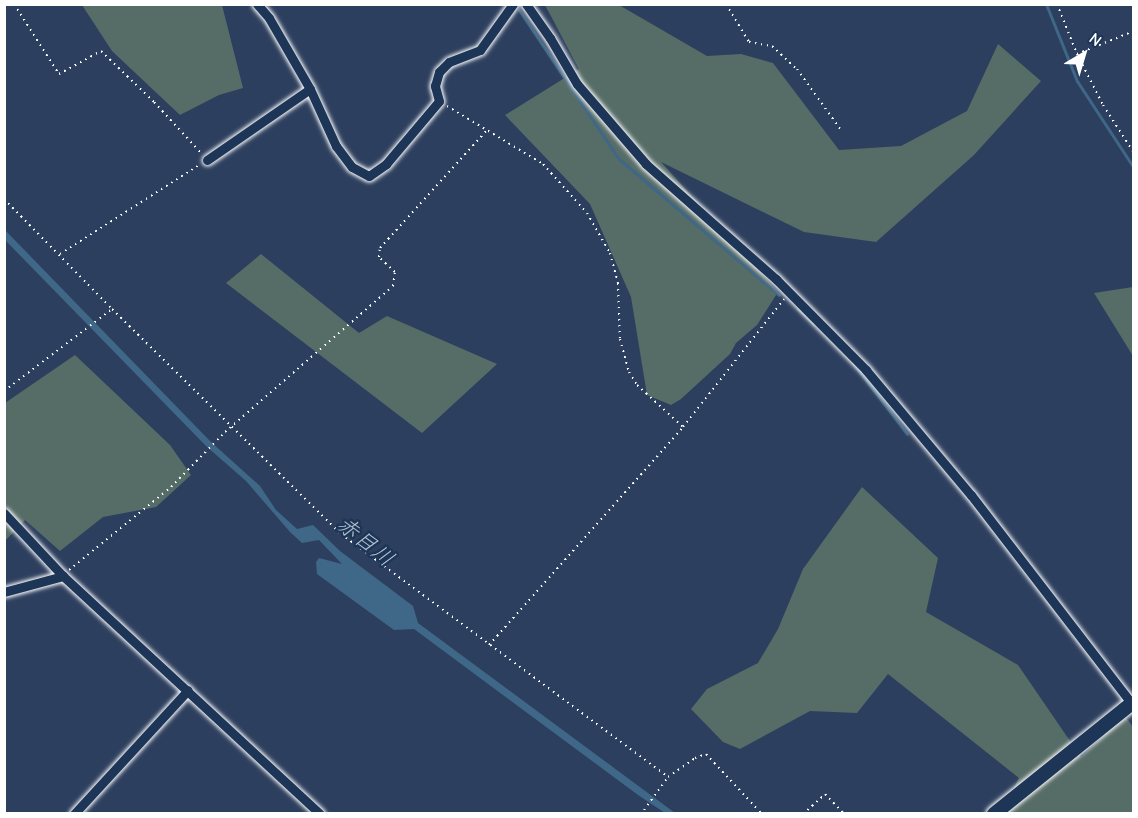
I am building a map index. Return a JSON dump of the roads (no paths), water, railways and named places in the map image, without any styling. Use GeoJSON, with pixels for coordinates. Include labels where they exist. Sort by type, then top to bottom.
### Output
{"type":"FeatureCollection","features":[{"type":"Feature","properties":{"kind":"street"},"geometry":{"type":"LineString","coordinates":[[257,4],[269,18],[310,89],[336,146],[352,167],[369,176],[386,164],[439,101],[435,86],[439,72],[449,62],[480,50],[513,4]]}},
{"type":"Feature","properties":{"kind":"street"},"geometry":{"type":"LineString","coordinates":[[526,4],[550,38],[577,84],[646,164],[790,292],[867,370],[971,495],[1133,704],[994,813]]}},
{"type":"Feature","properties":{"kind":"street"},"geometry":{"type":"LineString","coordinates":[[207,160],[310,89]]}},
{"type":"Feature","properties":{"kind":"street"},"geometry":{"type":"LineString","coordinates":[[4,513],[63,576],[320,813]]}},
{"type":"Feature","properties":{"kind":"street"},"geometry":{"type":"LineString","coordinates":[[4,592],[63,576]]}},
{"type":"Feature","properties":{"kind":"street"},"geometry":{"type":"LineString","coordinates":[[74,813],[188,690]]}},
{"type":"Feature","properties":{"kind":"water","name":"赤目川"},"geometry":{"type":"Polygon","coordinates":[[[4,229],[210,441],[260,486],[276,510],[297,529],[313,525],[340,551],[413,606],[418,623],[675,813],[665,813],[638,795],[414,629],[394,630],[317,574],[316,562],[319,558],[342,564],[319,540],[302,543],[290,532],[246,481],[206,446],[5,240],[4,229]]]}},
{"type":"Feature","properties":{"kind":"waterway"},"geometry":{"type":"LineString","coordinates":[[1046,4],[1077,81],[1134,168]]}},
{"type":"Feature","properties":{"kind":"waterway"},"geometry":{"type":"LineString","coordinates":[[519,10],[618,158],[779,295]]}},
{"type":"Feature","properties":{"kind":"waterway"},"geometry":{"type":"LineString","coordinates":[[798,309],[814,324]]}},
{"type":"Feature","properties":{"kind":"waterway"},"geometry":{"type":"LineString","coordinates":[[853,363],[907,434]]}}]}
